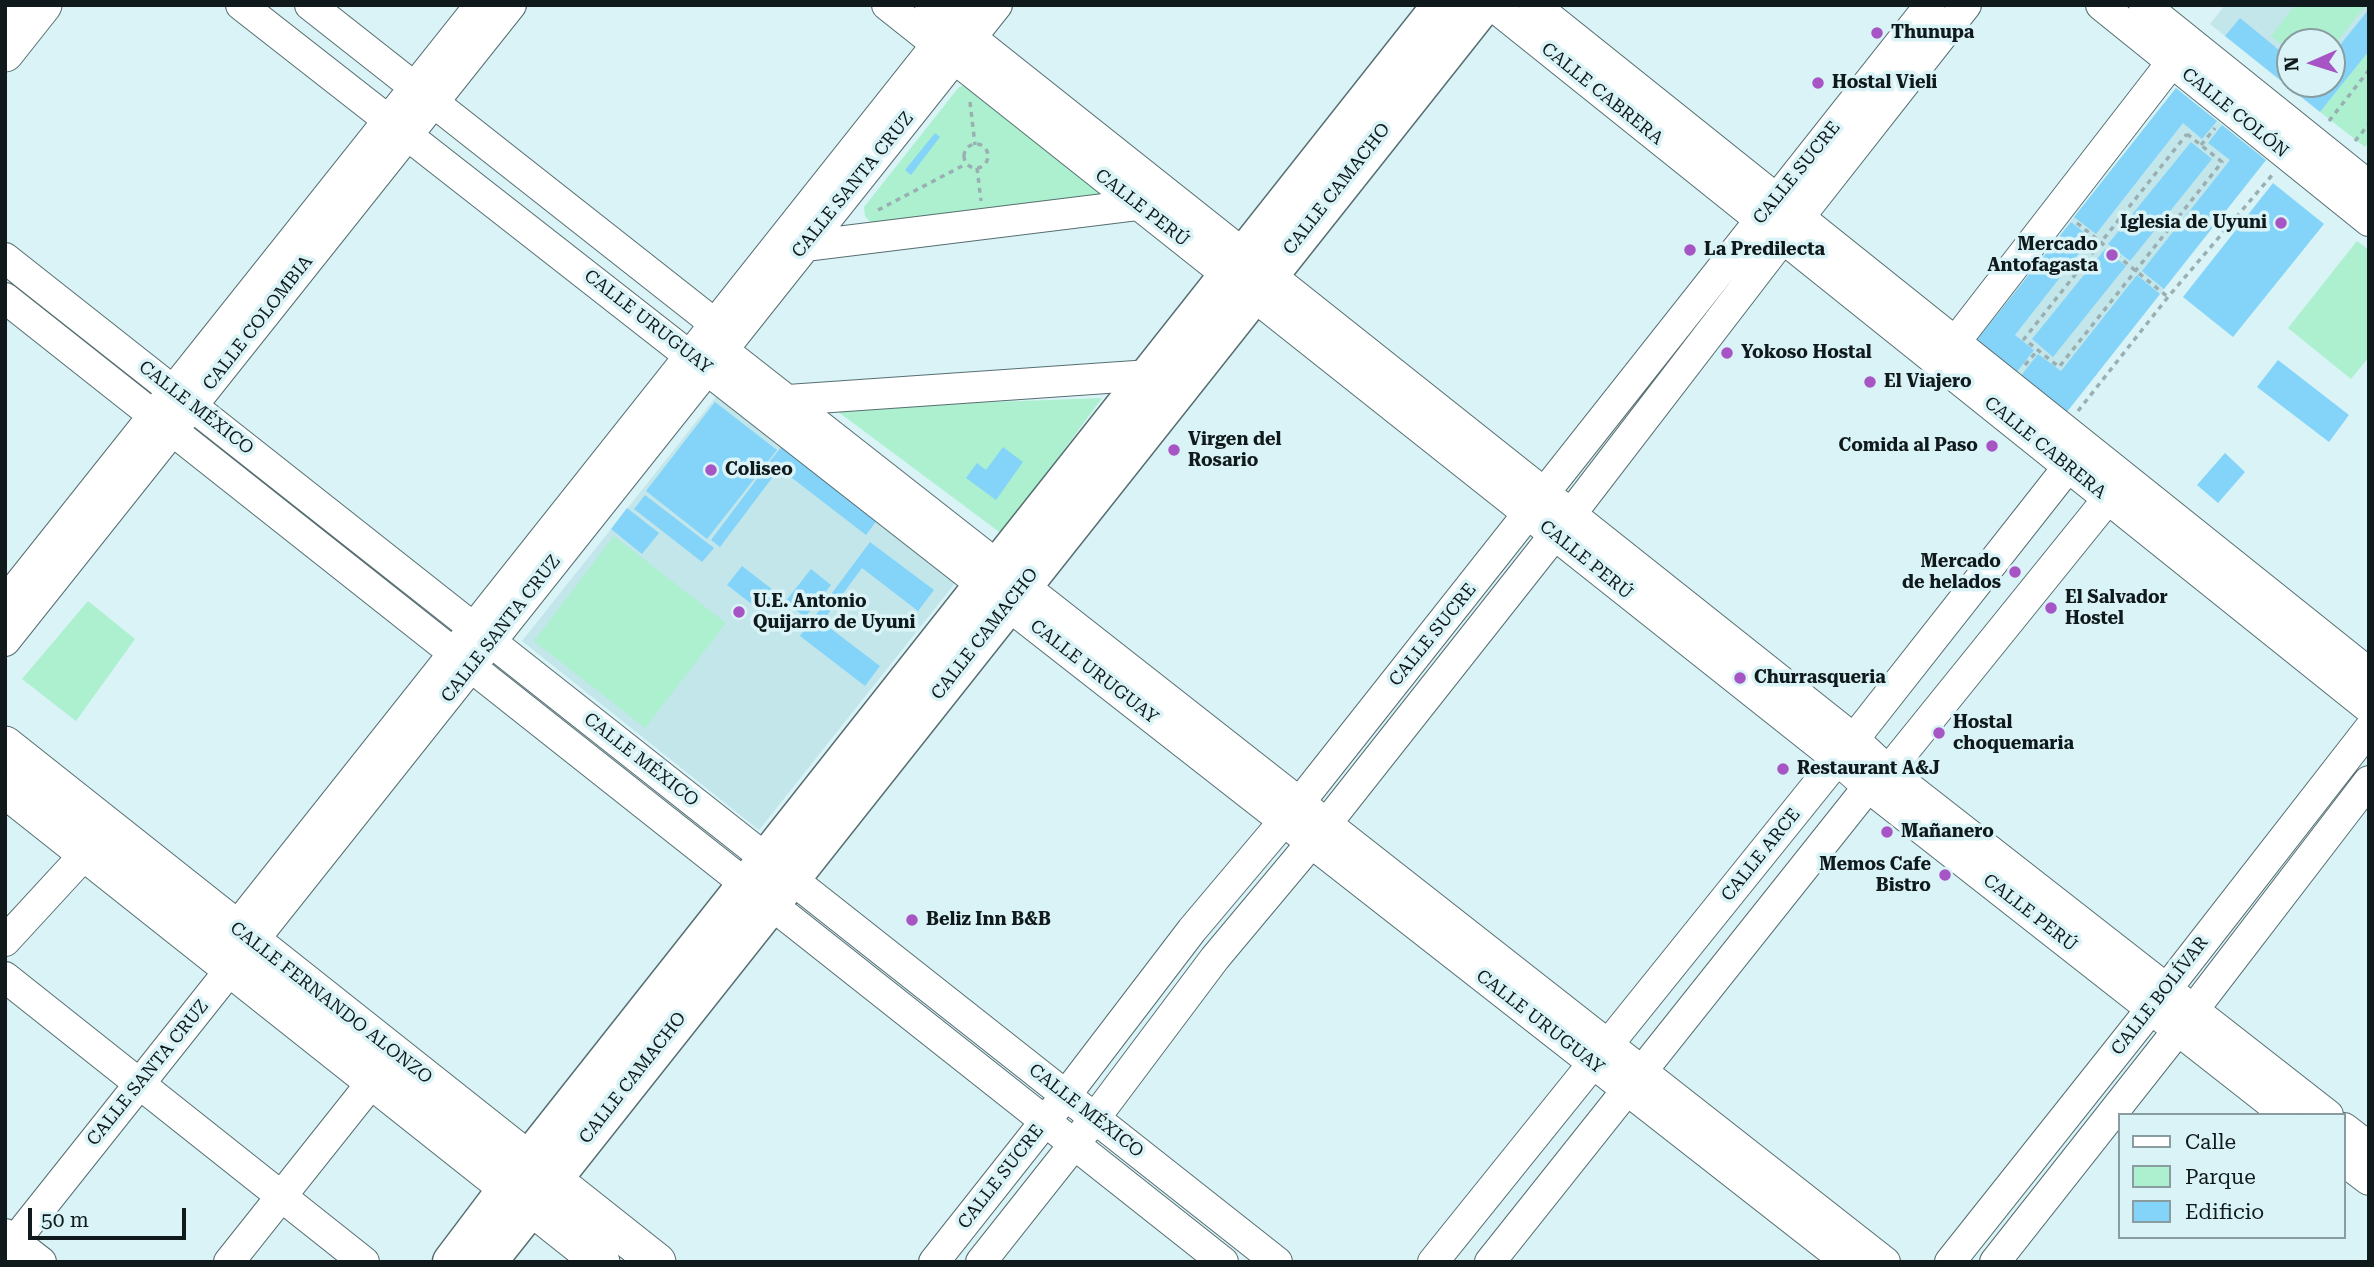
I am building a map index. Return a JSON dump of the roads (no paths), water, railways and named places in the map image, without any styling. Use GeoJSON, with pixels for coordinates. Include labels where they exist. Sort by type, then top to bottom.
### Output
{"type":"FeatureCollection","features":[{"type":"Feature","properties":{"kind":"highway","name":"CALLE CAMACHO"},"geometry":{"type":"LineString","coordinates":[[1004,585],[1150,375],[1249,275],[1442,5]]}},
{"type":"Feature","properties":{"kind":"highway","name":"CALLE CAMACHO"},"geometry":{"type":"LineString","coordinates":[[452,1262],[530,1183],[1249,275],[1483,5]]}},
{"type":"Feature","properties":{"kind":"highway","name":"CALLE CAMACHO"},"geometry":{"type":"LineString","coordinates":[[487,1262],[530,1183]]}},
{"type":"Feature","properties":{"kind":"main road"},"geometry":{"type":"LineString","coordinates":[[5,53],[43,5]]}},
{"type":"Feature","properties":{"kind":"main road","name":"CALLE FERNANDO ALONZO"},"geometry":{"type":"LineString","coordinates":[[5,745],[234,948],[373,1081],[657,1262]]}},
{"type":"Feature","properties":{"kind":"main road","name":"CALLE FERNANDO ALONZO"},"geometry":{"type":"LineString","coordinates":[[5,789],[86,853],[234,948],[530,1183],[601,1262]]}},
{"type":"Feature","properties":{"kind":"street","name":"CALLE URUGUAY"},"geometry":{"type":"LineString","coordinates":[[241,5],[398,127],[709,349],[788,400],[1004,585]]}},
{"type":"Feature","properties":{"kind":"street","name":"CALLE URUGUAY"},"geometry":{"type":"LineString","coordinates":[[310,5],[424,95],[709,349],[1004,585],[1634,1080],[1847,1262]]}},
{"type":"Feature","properties":{"kind":"street","name":"CALLE COLOMBIA"},"geometry":{"type":"LineString","coordinates":[[424,95],[480,5]]}},
{"type":"Feature","properties":{"kind":"street","name":"CALLE COLOMBIA"},"geometry":{"type":"LineString","coordinates":[[5,641],[164,422],[398,127],[424,95],[511,5]]}},
{"type":"Feature","properties":{"kind":"street","name":"CALLE PERÚ"},"geometry":{"type":"LineString","coordinates":[[887,5],[957,34],[1249,275],[1846,749],[1878,779],[2186,1019],[2325,1113]]}},
{"type":"Feature","properties":{"kind":"street","name":"CALLE PERÚ"},"geometry":{"type":"LineString","coordinates":[[930,5],[1137,205],[1249,275]]}},
{"type":"Feature","properties":{"kind":"street","name":"CALLE SANTA CRUZ"},"geometry":{"type":"LineString","coordinates":[[8,1243],[139,1085],[234,948],[957,34],[997,5]]}},
{"type":"Feature","properties":{"kind":"street","name":"CALLE CABRERA"},"geometry":{"type":"LineString","coordinates":[[1492,5],[1768,209]]}},
{"type":"Feature","properties":{"kind":"street","name":"CALLE CABRERA"},"geometry":{"type":"LineString","coordinates":[[1534,5],[1791,228],[2117,488],[2369,673]]}},
{"type":"Feature","properties":{"kind":"street","name":"CALLE SUCRE"},"geometry":{"type":"LineString","coordinates":[[934,1262],[1192,930],[1292,812],[1930,5]]}},
{"type":"Feature","properties":{"kind":"street","name":"CALLE SUCRE"},"geometry":{"type":"LineString","coordinates":[[981,1262],[1095,1118],[1215,958],[1319,833],[1966,5]]}},
{"type":"Feature","properties":{"kind":"street","name":"CALLE COLÓN"},"geometry":{"type":"LineString","coordinates":[[2101,5],[2172,62],[2301,149],[2369,186]]}},
{"type":"Feature","properties":{"kind":"street","name":"CALLE COLÓN"},"geometry":{"type":"LineString","coordinates":[[2144,5],[2301,149],[2369,221]]}},
{"type":"Feature","properties":{"kind":"street","name":"CALLE SANTA CRUZ"},"geometry":{"type":"LineString","coordinates":[[709,349],[805,246],[957,34]]}},
{"type":"Feature","properties":{"kind":"street"},"geometry":{"type":"LineString","coordinates":[[1956,341],[2172,62]]}},
{"type":"Feature","properties":{"kind":"street"},"geometry":{"type":"LineString","coordinates":[[805,246],[1137,205]]}},
{"type":"Feature","properties":{"kind":"street","name":"CALLE CABRERA"},"geometry":{"type":"LineString","coordinates":[[1791,228],[1956,341],[2064,429],[2078,457]]}},
{"type":"Feature","properties":{"kind":"street","name":"CALLE MÉXICO"},"geometry":{"type":"LineString","coordinates":[[5,258],[482,635],[1046,1121],[1223,1262]]}},
{"type":"Feature","properties":{"kind":"street","name":"CALLE MÉXICO"},"geometry":{"type":"LineString","coordinates":[[5,298],[463,659],[1066,1095],[1277,1262]]}},
{"type":"Feature","properties":{"kind":"street"},"geometry":{"type":"LineString","coordinates":[[788,400],[1150,375]]}},
{"type":"Feature","properties":{"kind":"street","name":"CALLE COLOMBIA"},"geometry":{"type":"LineString","coordinates":[[5,602],[164,422]]}},
{"type":"Feature","properties":{"kind":"street","name":"CALLE ARCE"},"geometry":{"type":"LineString","coordinates":[[1433,1262],[2078,457]]}},
{"type":"Feature","properties":{"kind":"street","name":"CALLE CABRERA"},"geometry":{"type":"LineString","coordinates":[[2117,488],[2369,708]]}},
{"type":"Feature","properties":{"kind":"street"},"geometry":{"type":"LineString","coordinates":[[1490,1262],[1634,1080],[2117,488]]}},
{"type":"Feature","properties":{"kind":"street","name":"CALLE BOLÍVAR"},"geometry":{"type":"LineString","coordinates":[[1950,1262],[2369,729]]}},
{"type":"Feature","properties":{"kind":"street","name":"CALLE BOLÍVAR"},"geometry":{"type":"LineString","coordinates":[[1995,1262],[2369,781]]}},
{"type":"Feature","properties":{"kind":"street"},"geometry":{"type":"LineString","coordinates":[[5,941],[86,853]]}},
{"type":"Feature","properties":{"kind":"street"},"geometry":{"type":"LineString","coordinates":[[5,977],[364,1262]]}},
{"type":"Feature","properties":{"kind":"street","name":"CALLE PERÚ"},"geometry":{"type":"LineString","coordinates":[[2186,1019],[2284,1113]]}},
{"type":"Feature","properties":{"kind":"street","name":"CALLE URUGUAY"},"geometry":{"type":"LineString","coordinates":[[1634,1080],[1885,1262]]}},
{"type":"Feature","properties":{"kind":"street"},"geometry":{"type":"LineString","coordinates":[[229,1262],[373,1081]]}},
{"type":"Feature","properties":{"kind":"street"},"geometry":{"type":"LineString","coordinates":[[2346,1130],[2369,1147]]}},
{"type":"Feature","properties":{"kind":"street"},"geometry":{"type":"LineString","coordinates":[[2346,1163],[2369,1180]]}},
{"type":"Feature","properties":{"kind":"street"},"geometry":{"type":"LineString","coordinates":[[8,1243],[41,1262]]}},
{"type":"Feature","properties":{"kind":"place","name":"Thunupa"},"geometry":{"type":"Point","coordinates":[1877,33]}},
{"type":"Feature","properties":{"kind":"place","name":"Hostal Vieli"},"geometry":{"type":"Point","coordinates":[1818,83]}},
{"type":"Feature","properties":{"kind":"place","name":"Iglesia de Uyuni"},"geometry":{"type":"Point","coordinates":[2281,223]}},
{"type":"Feature","properties":{"kind":"place","name":"La Predilecta"},"geometry":{"type":"Point","coordinates":[1690,250]}},
{"type":"Feature","properties":{"kind":"place","name":"Mercado Antofagasta"},"geometry":{"type":"Point","coordinates":[2112,255]}},
{"type":"Feature","properties":{"kind":"place","name":"Yokoso Hostal"},"geometry":{"type":"Point","coordinates":[1727,353]}},
{"type":"Feature","properties":{"kind":"place","name":"El Viajero"},"geometry":{"type":"Point","coordinates":[1870,382]}},
{"type":"Feature","properties":{"kind":"place","name":"Comida al Paso"},"geometry":{"type":"Point","coordinates":[1992,446]}},
{"type":"Feature","properties":{"kind":"place","name":"Virgen del Rosario"},"geometry":{"type":"Point","coordinates":[1174,450]}},
{"type":"Feature","properties":{"kind":"place","name":"Coliseo"},"geometry":{"type":"Point","coordinates":[711,470]}},
{"type":"Feature","properties":{"kind":"place","name":"Mercado de helados"},"geometry":{"type":"Point","coordinates":[2015,572]}},
{"type":"Feature","properties":{"kind":"place","name":"El Salvador Hostel"},"geometry":{"type":"Point","coordinates":[2051,608]}},
{"type":"Feature","properties":{"kind":"place","name":"U.E. Antonio Quijarro de Uyuni"},"geometry":{"type":"Point","coordinates":[739,612]}},
{"type":"Feature","properties":{"kind":"place","name":"Churrasqueria"},"geometry":{"type":"Point","coordinates":[1740,678]}},
{"type":"Feature","properties":{"kind":"place","name":"Hostal choquemaria"},"geometry":{"type":"Point","coordinates":[1939,733]}},
{"type":"Feature","properties":{"kind":"place","name":"Restaurant A&J"},"geometry":{"type":"Point","coordinates":[1783,769]}},
{"type":"Feature","properties":{"kind":"place","name":"Mañanero"},"geometry":{"type":"Point","coordinates":[1887,832]}},
{"type":"Feature","properties":{"kind":"place","name":"Memos Cafe Bistro"},"geometry":{"type":"Point","coordinates":[1945,875]}},
{"type":"Feature","properties":{"kind":"place","name":"Beliz Inn B&B"},"geometry":{"type":"Point","coordinates":[912,920]}}]}
